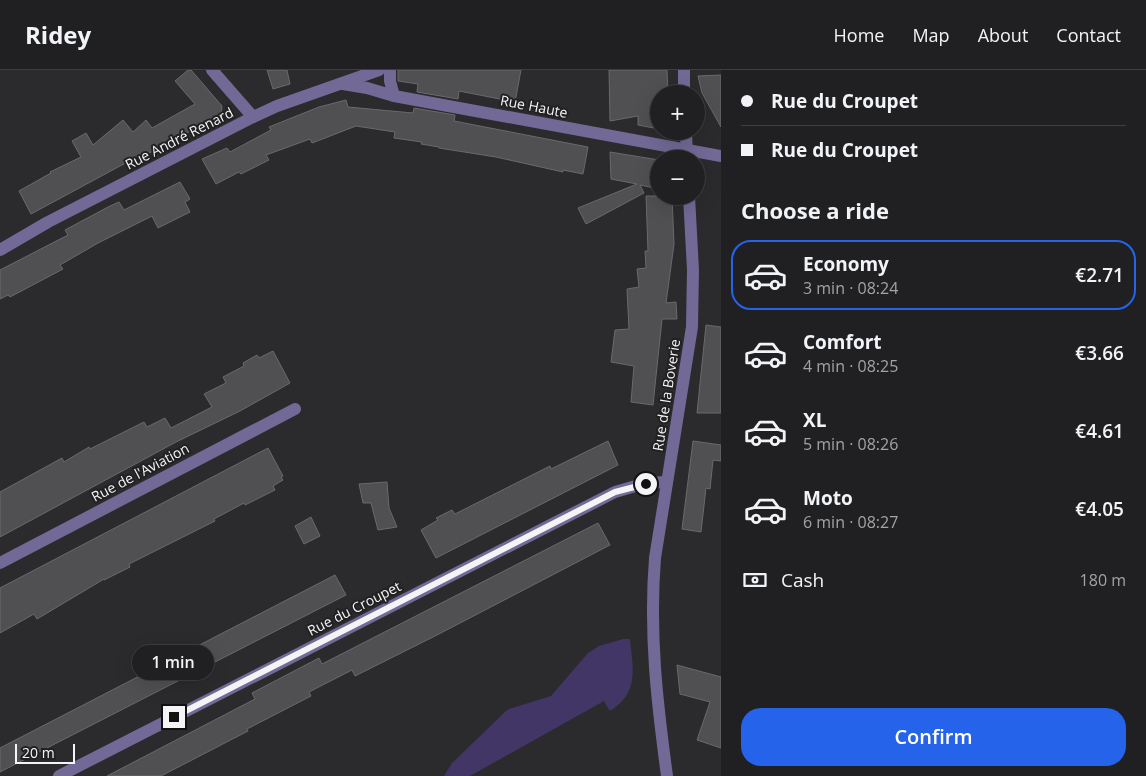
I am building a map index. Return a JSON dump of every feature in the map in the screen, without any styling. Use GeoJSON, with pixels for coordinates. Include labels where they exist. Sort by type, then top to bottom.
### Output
{"type":"FeatureCollection","features":[{"type":"Feature","properties":{"kind":"street"},"geometry":{"type":"LineString","coordinates":[[212,70],[253,117]]}},
{"type":"Feature","properties":{"kind":"street","name":"Rue André Renard"},"geometry":{"type":"LineString","coordinates":[[0,250],[48,222],[253,117],[277,106],[379,70]]}},
{"type":"Feature","properties":{"kind":"street"},"geometry":{"type":"LineString","coordinates":[[390,70],[390,81],[394,96]]}},
{"type":"Feature","properties":{"kind":"street"},"geometry":{"type":"LineString","coordinates":[[684,70],[684,85]]}},
{"type":"Feature","properties":{"kind":"street","name":"Rue Haute"},"geometry":{"type":"LineString","coordinates":[[341,84],[667,150]]}},
{"type":"Feature","properties":{"kind":"street","name":"Rue Haute"},"geometry":{"type":"LineString","coordinates":[[705,155],[721,156]]}},
{"type":"Feature","properties":{"kind":"street","name":"Rue de la Boverie"},"geometry":{"type":"LineString","coordinates":[[668,776],[655,678],[652,595],[655,558],[692,327],[693,270],[689,205]]}},
{"type":"Feature","properties":{"kind":"street","name":"Rue de l'Aviation"},"geometry":{"type":"LineString","coordinates":[[0,563],[295,409]]}},
{"type":"Feature","properties":{"kind":"street","name":"Rue du Croupet"},"geometry":{"type":"LineString","coordinates":[[59,776],[615,492],[646,484],[667,482]]}},
{"type":"Feature","properties":{"kind":"shaded area"},"geometry":{"type":"Polygon","coordinates":[[[623,639],[630,639],[633,666],[632,683],[625,698],[612,710],[609,710],[604,701],[470,776],[444,776],[452,763],[505,712],[509,709],[551,696],[588,653],[599,646],[623,639]]]}},
{"type":"Feature","properties":{"kind":"building"},"geometry":{"type":"Polygon","coordinates":[[[188,70],[191,70],[222,106],[221,115],[134,161],[133,159],[31,214],[19,191],[50,172],[81,157],[72,141],[86,133],[93,145],[123,120],[133,132],[146,120],[152,128],[195,104],[175,81],[188,70]]]}},
{"type":"Feature","properties":{"kind":"building"},"geometry":{"type":"Polygon","coordinates":[[[267,70],[287,70],[290,84],[273,89],[267,70]]]}},
{"type":"Feature","properties":{"kind":"building"},"geometry":{"type":"Polygon","coordinates":[[[398,70],[521,70],[515,102],[459,91],[458,99],[417,92],[418,84],[398,81],[398,70]]]}},
{"type":"Feature","properties":{"kind":"building"},"geometry":{"type":"Polygon","coordinates":[[[609,70],[667,70],[668,85],[650,85],[650,127],[638,125],[638,116],[610,121],[609,70]]]}},
{"type":"Feature","properties":{"kind":"building"},"geometry":{"type":"Polygon","coordinates":[[[721,75],[721,127],[705,98],[705,85],[700,85],[698,76],[721,75]]]}},
{"type":"Feature","properties":{"kind":"building"},"geometry":{"type":"Polygon","coordinates":[[[346,100],[348,107],[413,113],[414,108],[455,115],[454,121],[588,147],[583,174],[563,170],[563,172],[496,157],[439,148],[421,144],[422,142],[394,138],[395,132],[356,126],[312,143],[310,139],[266,155],[269,160],[216,184],[202,159],[227,148],[230,152],[271,130],[269,127],[319,107],[346,100]]]}},
{"type":"Feature","properties":{"kind":"building"},"geometry":{"type":"Polygon","coordinates":[[[610,152],[650,159],[650,187],[640,185],[644,193],[586,224],[578,208],[637,184],[611,179],[610,152]]]}},
{"type":"Feature","properties":{"kind":"building"},"geometry":{"type":"Polygon","coordinates":[[[180,182],[190,199],[185,202],[190,212],[158,228],[152,216],[98,243],[60,265],[63,269],[10,297],[8,295],[0,299],[0,270],[68,235],[65,230],[108,207],[119,202],[124,210],[180,182]]]}},
{"type":"Feature","properties":{"kind":"building"},"geometry":{"type":"Polygon","coordinates":[[[646,196],[650,196],[650,205],[672,205],[674,244],[666,303],[676,302],[677,319],[662,319],[653,405],[631,402],[634,366],[611,362],[615,330],[629,329],[627,289],[639,287],[637,269],[646,268],[645,251],[648,251],[646,196]]]}},
{"type":"Feature","properties":{"kind":"building"},"geometry":{"type":"Polygon","coordinates":[[[706,325],[721,327],[721,413],[697,413],[706,325]]]}},
{"type":"Feature","properties":{"kind":"building"},"geometry":{"type":"Polygon","coordinates":[[[273,351],[290,383],[0,537],[0,492],[62,458],[64,462],[89,447],[90,449],[144,422],[147,427],[165,418],[171,428],[212,407],[204,394],[226,383],[223,377],[244,366],[243,363],[257,355],[259,358],[273,351]]]}},
{"type":"Feature","properties":{"kind":"building"},"geometry":{"type":"Polygon","coordinates":[[[608,441],[618,465],[436,558],[421,530],[438,520],[436,518],[452,510],[455,514],[550,466],[551,469],[608,441]]]}},
{"type":"Feature","properties":{"kind":"building"},"geometry":{"type":"Polygon","coordinates":[[[693,441],[721,445],[721,461],[713,460],[710,489],[706,488],[701,532],[682,529],[693,441]]]}},
{"type":"Feature","properties":{"kind":"building"},"geometry":{"type":"Polygon","coordinates":[[[268,448],[283,476],[281,477],[283,480],[273,486],[275,490],[245,505],[244,503],[214,519],[215,521],[129,564],[130,567],[104,579],[37,619],[34,614],[0,633],[0,588],[268,448]]]}},
{"type":"Feature","properties":{"kind":"building"},"geometry":{"type":"Polygon","coordinates":[[[387,482],[389,508],[397,527],[378,530],[371,503],[363,503],[359,484],[387,482]]]}},
{"type":"Feature","properties":{"kind":"building"},"geometry":{"type":"Polygon","coordinates":[[[311,517],[320,536],[304,544],[295,526],[311,517]]]}},
{"type":"Feature","properties":{"kind":"building"},"geometry":{"type":"Polygon","coordinates":[[[598,523],[610,545],[437,635],[355,676],[352,670],[309,692],[311,696],[247,729],[248,731],[161,776],[107,776],[255,699],[252,693],[319,658],[322,664],[598,523]]]}},
{"type":"Feature","properties":{"kind":"building"},"geometry":{"type":"Polygon","coordinates":[[[335,575],[346,595],[0,772],[0,748],[335,575]]]}},
{"type":"Feature","properties":{"kind":"building"},"geometry":{"type":"Polygon","coordinates":[[[677,665],[721,677],[721,748],[697,740],[710,702],[680,694],[677,665]]]}},
{"type":"Feature","properties":{"kind":"route"},"geometry":{"type":"LineString","coordinates":[[174,717],[615,492],[646,484]]}}]}
